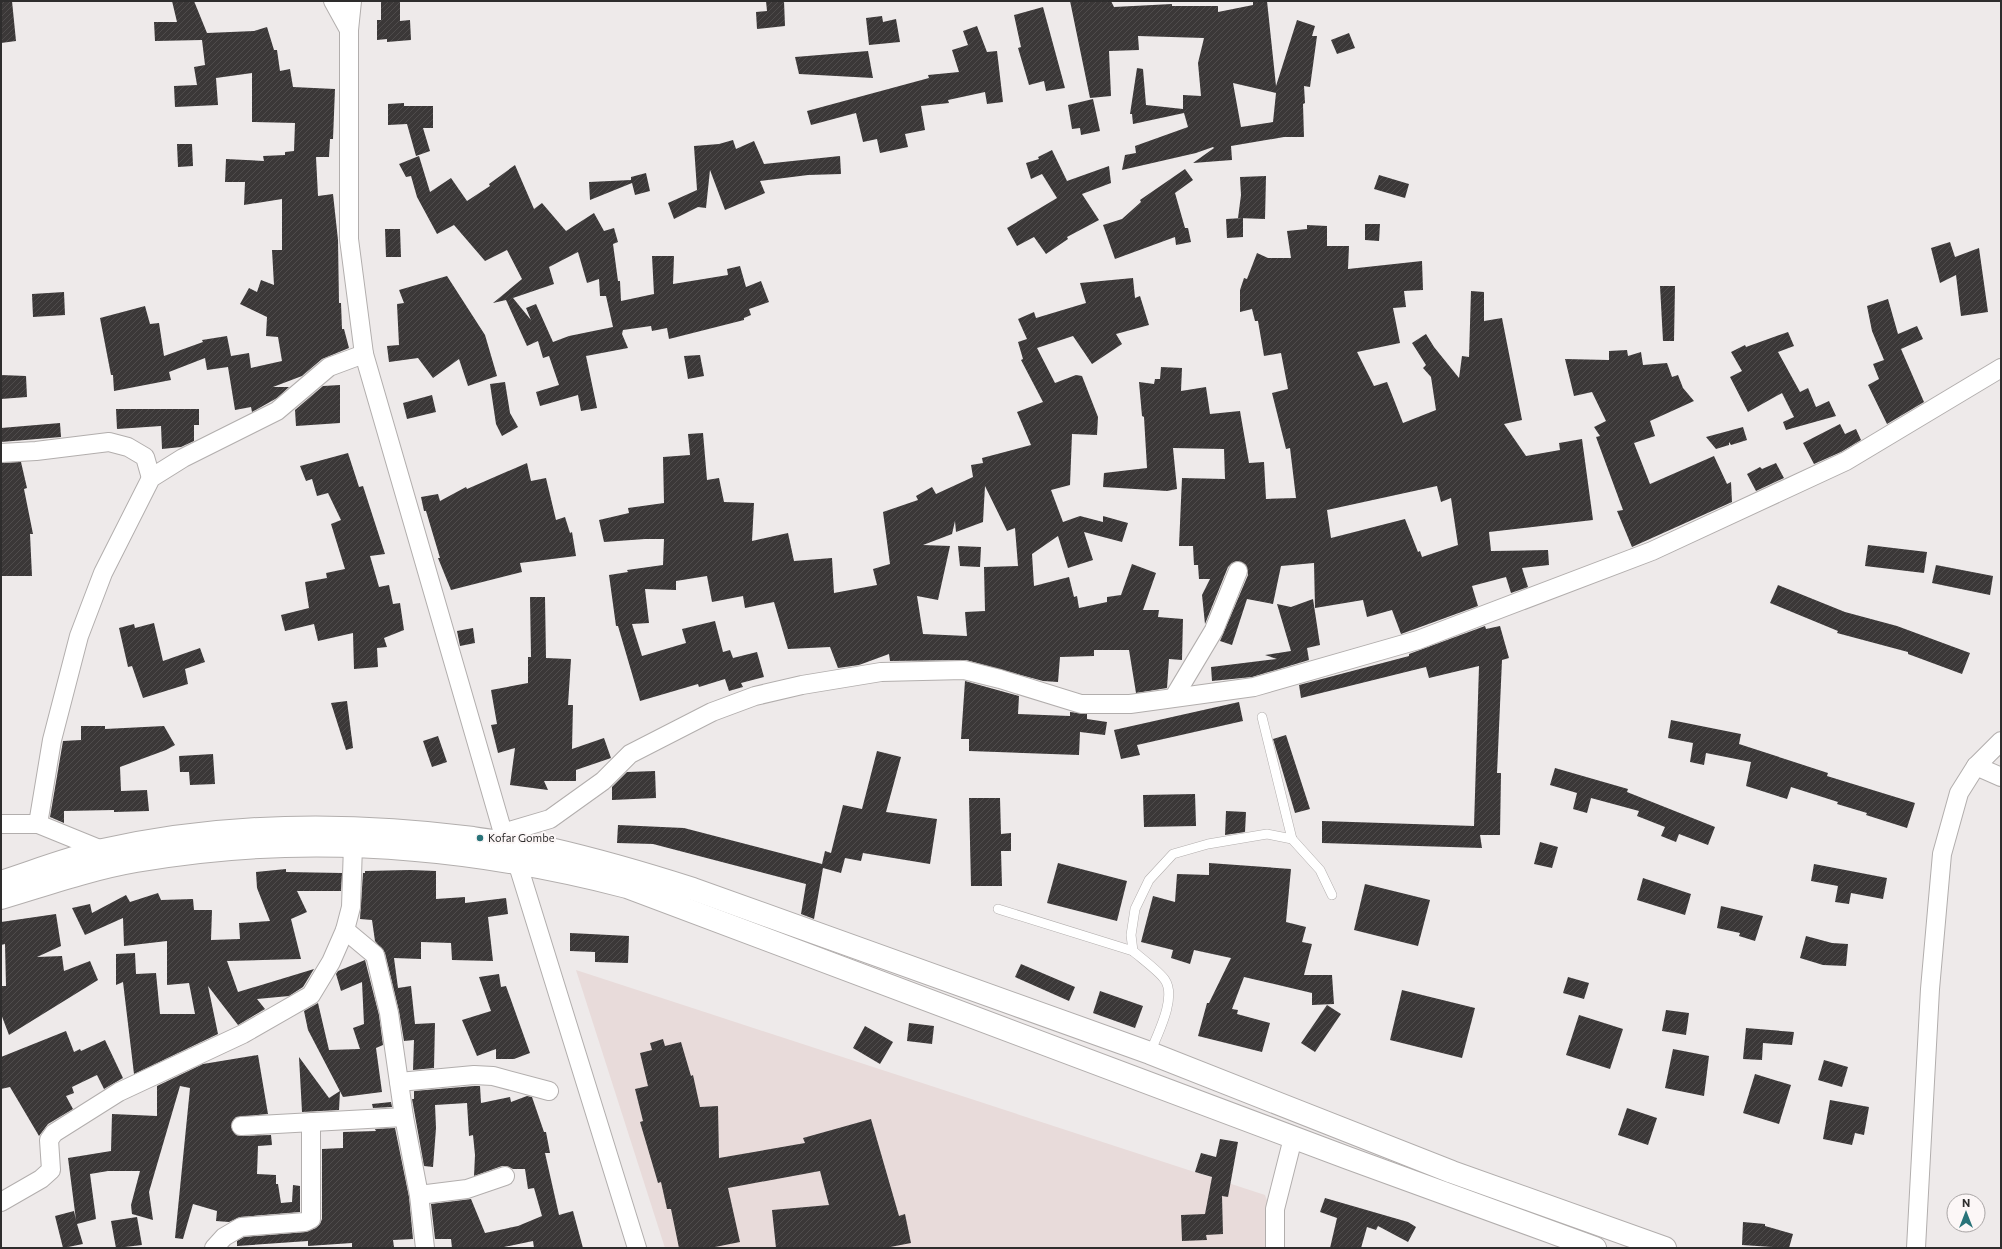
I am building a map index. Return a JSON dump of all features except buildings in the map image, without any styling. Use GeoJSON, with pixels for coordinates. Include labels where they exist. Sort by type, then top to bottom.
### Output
{"type":"FeatureCollection","features":[{"type":"Feature","properties":{"kind":"highway"},"geometry":{"type":"LineString","coordinates":[[1,882],[102,850],[209,833],[278,827],[338,827],[503,837],[641,872],[671,882],[1150,1053],[1452,1172],[1665,1248]]}},
{"type":"Feature","properties":{"kind":"highway"},"geometry":{"type":"LineString","coordinates":[[1,898],[86,873],[135,861],[223,850],[281,846],[353,845],[429,850],[517,862],[564,871],[627,887],[1292,1138],[1595,1248]]}},
{"type":"Feature","properties":{"kind":"street"},"geometry":{"type":"LineString","coordinates":[[333,1],[349,30]]}},
{"type":"Feature","properties":{"kind":"street"},"geometry":{"type":"LineString","coordinates":[[352,1],[349,30],[350,239],[364,354],[503,837],[550,818],[603,781],[630,754],[712,712],[755,696],[802,685],[881,672],[964,670],[1000,679],[1081,704],[1130,704],[1254,687],[1418,640],[1652,552],[1846,461],[2001,368]]}},
{"type":"Feature","properties":{"kind":"street"},"geometry":{"type":"LineString","coordinates":[[38,824],[52,740],[79,636],[103,573],[151,478],[183,458],[278,411],[329,366],[364,354]]}},
{"type":"Feature","properties":{"kind":"street"},"geometry":{"type":"LineString","coordinates":[[1,453],[36,451],[109,442],[128,447],[145,458],[151,478]]}},
{"type":"Feature","properties":{"kind":"street"},"geometry":{"type":"LineString","coordinates":[[1174,698],[1214,630],[1238,571]]}},
{"type":"Feature","properties":{"kind":"street"},"geometry":{"type":"LineString","coordinates":[[1916,1248],[1930,989],[1942,854],[1959,793],[1976,766],[2001,741]]}},
{"type":"Feature","properties":{"kind":"street"},"geometry":{"type":"LineString","coordinates":[[1976,766],[2001,777]]}},
{"type":"Feature","properties":{"kind":"street"},"geometry":{"type":"LineString","coordinates":[[1,824],[38,824],[102,850]]}},
{"type":"Feature","properties":{"kind":"street"},"geometry":{"type":"LineString","coordinates":[[1,1202],[41,1179],[51,1170],[48,1140],[54,1133],[119,1092],[243,1034],[312,995],[331,962],[345,930],[351,907],[353,845]]}},
{"type":"Feature","properties":{"kind":"street"},"geometry":{"type":"LineString","coordinates":[[517,862],[637,1248]]}},
{"type":"Feature","properties":{"kind":"street"},"geometry":{"type":"LineString","coordinates":[[345,930],[375,954],[389,1013],[404,1117],[419,1195],[425,1248]]}},
{"type":"Feature","properties":{"kind":"street"},"geometry":{"type":"LineString","coordinates":[[399,1082],[467,1076],[492,1076],[550,1091]]}},
{"type":"Feature","properties":{"kind":"street"},"geometry":{"type":"LineString","coordinates":[[241,1126],[404,1117]]}},
{"type":"Feature","properties":{"kind":"street"},"geometry":{"type":"LineString","coordinates":[[214,1248],[224,1237],[241,1227],[305,1222],[311,1219],[311,1122]]}},
{"type":"Feature","properties":{"kind":"street"},"geometry":{"type":"LineString","coordinates":[[1275,1248],[1275,1209],[1292,1138]]}},
{"type":"Feature","properties":{"kind":"street"},"geometry":{"type":"LineString","coordinates":[[419,1195],[467,1189],[506,1176]]}},
{"type":"Feature","properties":{"kind":"lane"},"geometry":{"type":"LineString","coordinates":[[1262,717],[1292,839],[1320,870],[1332,895]]}},
{"type":"Feature","properties":{"kind":"lane"},"geometry":{"type":"LineString","coordinates":[[1133,951],[1131,935],[1135,910],[1149,880],[1173,854],[1208,844],[1267,834],[1292,839]]}},
{"type":"Feature","properties":{"kind":"lane"},"geometry":{"type":"LineString","coordinates":[[998,909],[1133,951],[1165,980],[1169,992],[1168,1005],[1150,1053]]}},
{"type":"Feature","properties":{"kind":"shaded area"},"geometry":{"type":"Polygon","coordinates":[[[576,970],[1265,1195],[1284,1248],[665,1248],[576,970]]]}},
{"type":"Feature","properties":{"kind":"place","name":"Kofar Gombe"},"geometry":{"type":"Point","coordinates":[480,838]}}]}
